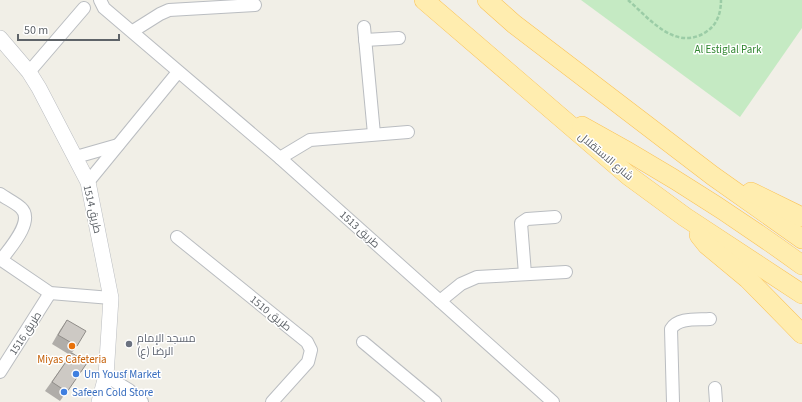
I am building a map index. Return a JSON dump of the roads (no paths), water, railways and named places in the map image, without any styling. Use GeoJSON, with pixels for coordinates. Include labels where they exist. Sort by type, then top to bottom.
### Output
{"type":"FeatureCollection","features":[{"type":"Feature","properties":{"kind":"main road","name":"شارع الاستقلال"},"geometry":{"type":"LineString","coordinates":[[424,0],[629,176],[685,217],[802,294]]}},
{"type":"Feature","properties":{"kind":"main road"},"geometry":{"type":"LineString","coordinates":[[487,0],[514,24],[713,176],[802,239]]}},
{"type":"Feature","properties":{"kind":"main road"},"geometry":{"type":"LineString","coordinates":[[547,107],[627,150],[758,233],[802,265]]}},
{"type":"Feature","properties":{"kind":"main road"},"geometry":{"type":"LineString","coordinates":[[713,176],[747,190],[802,217]]}},
{"type":"Feature","properties":{"kind":"main road"},"geometry":{"type":"LineString","coordinates":[[685,217],[707,245],[748,279],[802,334]]}},
{"type":"Feature","properties":{"kind":"street","name":"طريق 1513"},"geometry":{"type":"LineString","coordinates":[[100,0],[104,8],[133,31],[178,72],[280,158],[554,402]]}},
{"type":"Feature","properties":{"kind":"street"},"geometry":{"type":"LineString","coordinates":[[133,31],[169,10],[255,5]]}},
{"type":"Feature","properties":{"kind":"street"},"geometry":{"type":"LineString","coordinates":[[29,72],[84,8]]}},
{"type":"Feature","properties":{"kind":"street"},"geometry":{"type":"LineString","coordinates":[[364,27],[374,134]]}},
{"type":"Feature","properties":{"kind":"street","name":"طريق 1514"},"geometry":{"type":"LineString","coordinates":[[0,38],[29,72],[76,157],[88,182],[111,298],[106,376],[100,399]]}},
{"type":"Feature","properties":{"kind":"street"},"geometry":{"type":"LineString","coordinates":[[365,40],[399,38]]}},
{"type":"Feature","properties":{"kind":"street"},"geometry":{"type":"LineString","coordinates":[[88,182],[178,72]]}},
{"type":"Feature","properties":{"kind":"street"},"geometry":{"type":"LineString","coordinates":[[280,158],[310,140],[408,132]]}},
{"type":"Feature","properties":{"kind":"street"},"geometry":{"type":"LineString","coordinates":[[76,157],[118,145]]}},
{"type":"Feature","properties":{"kind":"street"},"geometry":{"type":"LineString","coordinates":[[0,194],[22,209],[26,217],[24,227],[1,260],[50,293],[111,298]]}},
{"type":"Feature","properties":{"kind":"street"},"geometry":{"type":"LineString","coordinates":[[525,274],[521,224],[527,219],[555,217]]}},
{"type":"Feature","properties":{"kind":"street","name":"طريق 1510"},"geometry":{"type":"LineString","coordinates":[[177,237],[307,342],[311,350],[308,362],[272,402]]}},
{"type":"Feature","properties":{"kind":"street"},"geometry":{"type":"LineString","coordinates":[[440,301],[461,284],[477,277],[566,272]]}},
{"type":"Feature","properties":{"kind":"street","name":"طريق 1516"},"geometry":{"type":"LineString","coordinates":[[0,372],[50,293]]}},
{"type":"Feature","properties":{"kind":"street"},"geometry":{"type":"LineString","coordinates":[[674,402],[671,329],[674,324],[679,321],[710,319]]}},
{"type":"Feature","properties":{"kind":"street"},"geometry":{"type":"LineString","coordinates":[[363,342],[427,399]]}},
{"type":"Feature","properties":{"kind":"street"},"geometry":{"type":"LineString","coordinates":[[106,376],[129,390],[140,400]]}},
{"type":"Feature","properties":{"kind":"street"},"geometry":{"type":"LineString","coordinates":[[715,388],[716,402]]}},
{"type":"Feature","properties":{"kind":"street"},"geometry":{"type":"LineString","coordinates":[[100,399],[140,400]]}},
{"type":"Feature","properties":{"kind":"place","name":"مسجد الإمام الرضا (ع)"},"geometry":{"type":"Point","coordinates":[129,344]}},
{"type":"Feature","properties":{"kind":"place","name":"Miyas Cafeteria"},"geometry":{"type":"Point","coordinates":[72,346]}},
{"type":"Feature","properties":{"kind":"place","name":"Um Yousf Market"},"geometry":{"type":"Point","coordinates":[76,374]}},
{"type":"Feature","properties":{"kind":"place","name":"Safeen Cold Store"},"geometry":{"type":"Point","coordinates":[64,392]}},
{"type":"Feature","properties":{"kind":"park label","name":"Al Estiglal Park"},"geometry":{"type":"Point","coordinates":[728,49]}}]}
